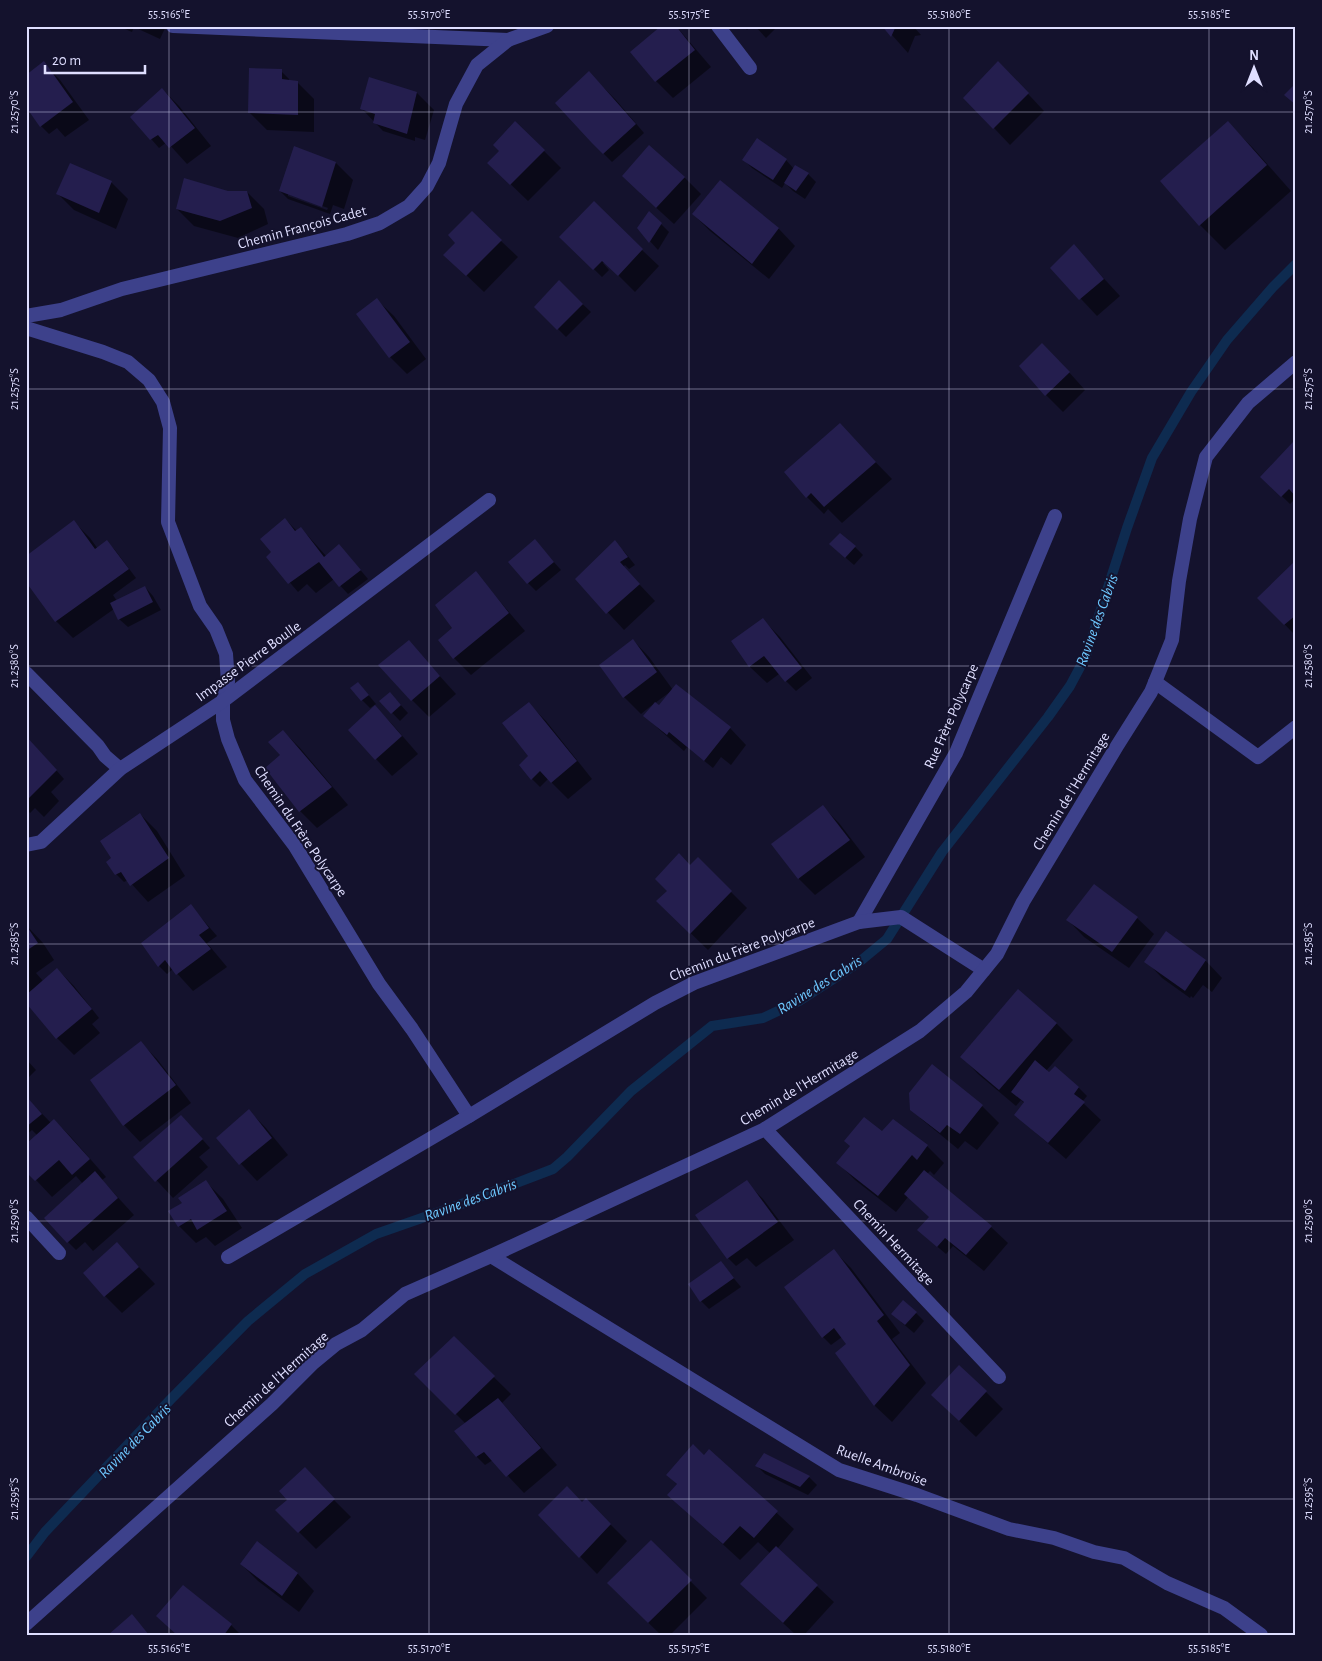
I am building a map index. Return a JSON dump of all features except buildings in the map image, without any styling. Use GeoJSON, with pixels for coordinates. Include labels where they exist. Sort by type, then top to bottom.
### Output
{"type":"FeatureCollection","features":[{"type":"Feature","properties":{"kind":"street"},"geometry":{"type":"LineString","coordinates":[[173,26],[274,28],[508,40]]}},
{"type":"Feature","properties":{"kind":"street","name":"Chemin François Cadet"},"geometry":{"type":"LineString","coordinates":[[26,316],[61,310],[122,289],[347,234],[380,223],[409,206],[427,186],[439,163],[456,104],[477,65],[508,40],[547,26]]}},
{"type":"Feature","properties":{"kind":"street"},"geometry":{"type":"LineString","coordinates":[[718,26],[750,68]]}},
{"type":"Feature","properties":{"kind":"street","name":"Chemin du Frère Polycarpe"},"geometry":{"type":"LineString","coordinates":[[26,328],[103,352],[128,362],[149,380],[163,402],[170,428],[168,522],[200,606],[216,629],[226,654],[228,682],[224,701],[224,720],[228,739],[245,780],[295,846],[379,984],[412,1029],[469,1116]]}},
{"type":"Feature","properties":{"kind":"street","name":"Chemin de l'Hermitage"},"geometry":{"type":"LineString","coordinates":[[26,1624],[272,1404],[313,1363],[336,1344],[362,1330],[406,1294],[765,1129],[920,1031],[966,992],[997,954],[1023,902],[1151,692],[1172,640],[1179,581],[1190,519],[1206,457],[1248,403],[1296,362]]}},
{"type":"Feature","properties":{"kind":"street","name":"Impasse Pierre Boulle"},"geometry":{"type":"LineString","coordinates":[[26,845],[41,842],[120,769],[224,701],[489,500]]}},
{"type":"Feature","properties":{"kind":"street","name":"Rue Frère Polycarpe"},"geometry":{"type":"LineString","coordinates":[[860,922],[956,753],[1054,516]]}},
{"type":"Feature","properties":{"kind":"street"},"geometry":{"type":"LineString","coordinates":[[26,673],[98,746],[105,756],[120,769]]}},
{"type":"Feature","properties":{"kind":"street"},"geometry":{"type":"LineString","coordinates":[[1155,682],[1258,757],[1296,727]]}},
{"type":"Feature","properties":{"kind":"street","name":"Chemin du Frère Polycarpe"},"geometry":{"type":"LineString","coordinates":[[228,1257],[469,1116],[655,1003],[694,983],[860,922],[901,917],[984,970]]}},
{"type":"Feature","properties":{"kind":"street","name":"Chemin Hermitage"},"geometry":{"type":"LineString","coordinates":[[765,1129],[999,1377]]}},
{"type":"Feature","properties":{"kind":"street"},"geometry":{"type":"LineString","coordinates":[[26,1217],[59,1253]]}},
{"type":"Feature","properties":{"kind":"street","name":"Ruelle Ambroise"},"geometry":{"type":"LineString","coordinates":[[491,1256],[839,1470],[917,1495],[1009,1528],[1054,1538],[1094,1552],[1124,1558],[1167,1583],[1224,1608],[1260,1635]]}},
{"type":"Feature","properties":{"kind":"waterway","name":"Ravine des Cabris"},"geometry":{"type":"LineString","coordinates":[[26,1557],[45,1532],[171,1399],[248,1321],[305,1274],[376,1234],[553,1169],[631,1091],[712,1026],[763,1018],[799,1001],[858,963],[887,939],[942,852],[1048,717],[1070,686],[1086,656],[1127,528],[1152,458],[1191,392],[1227,340],[1273,287],[1296,264]]}}]}
